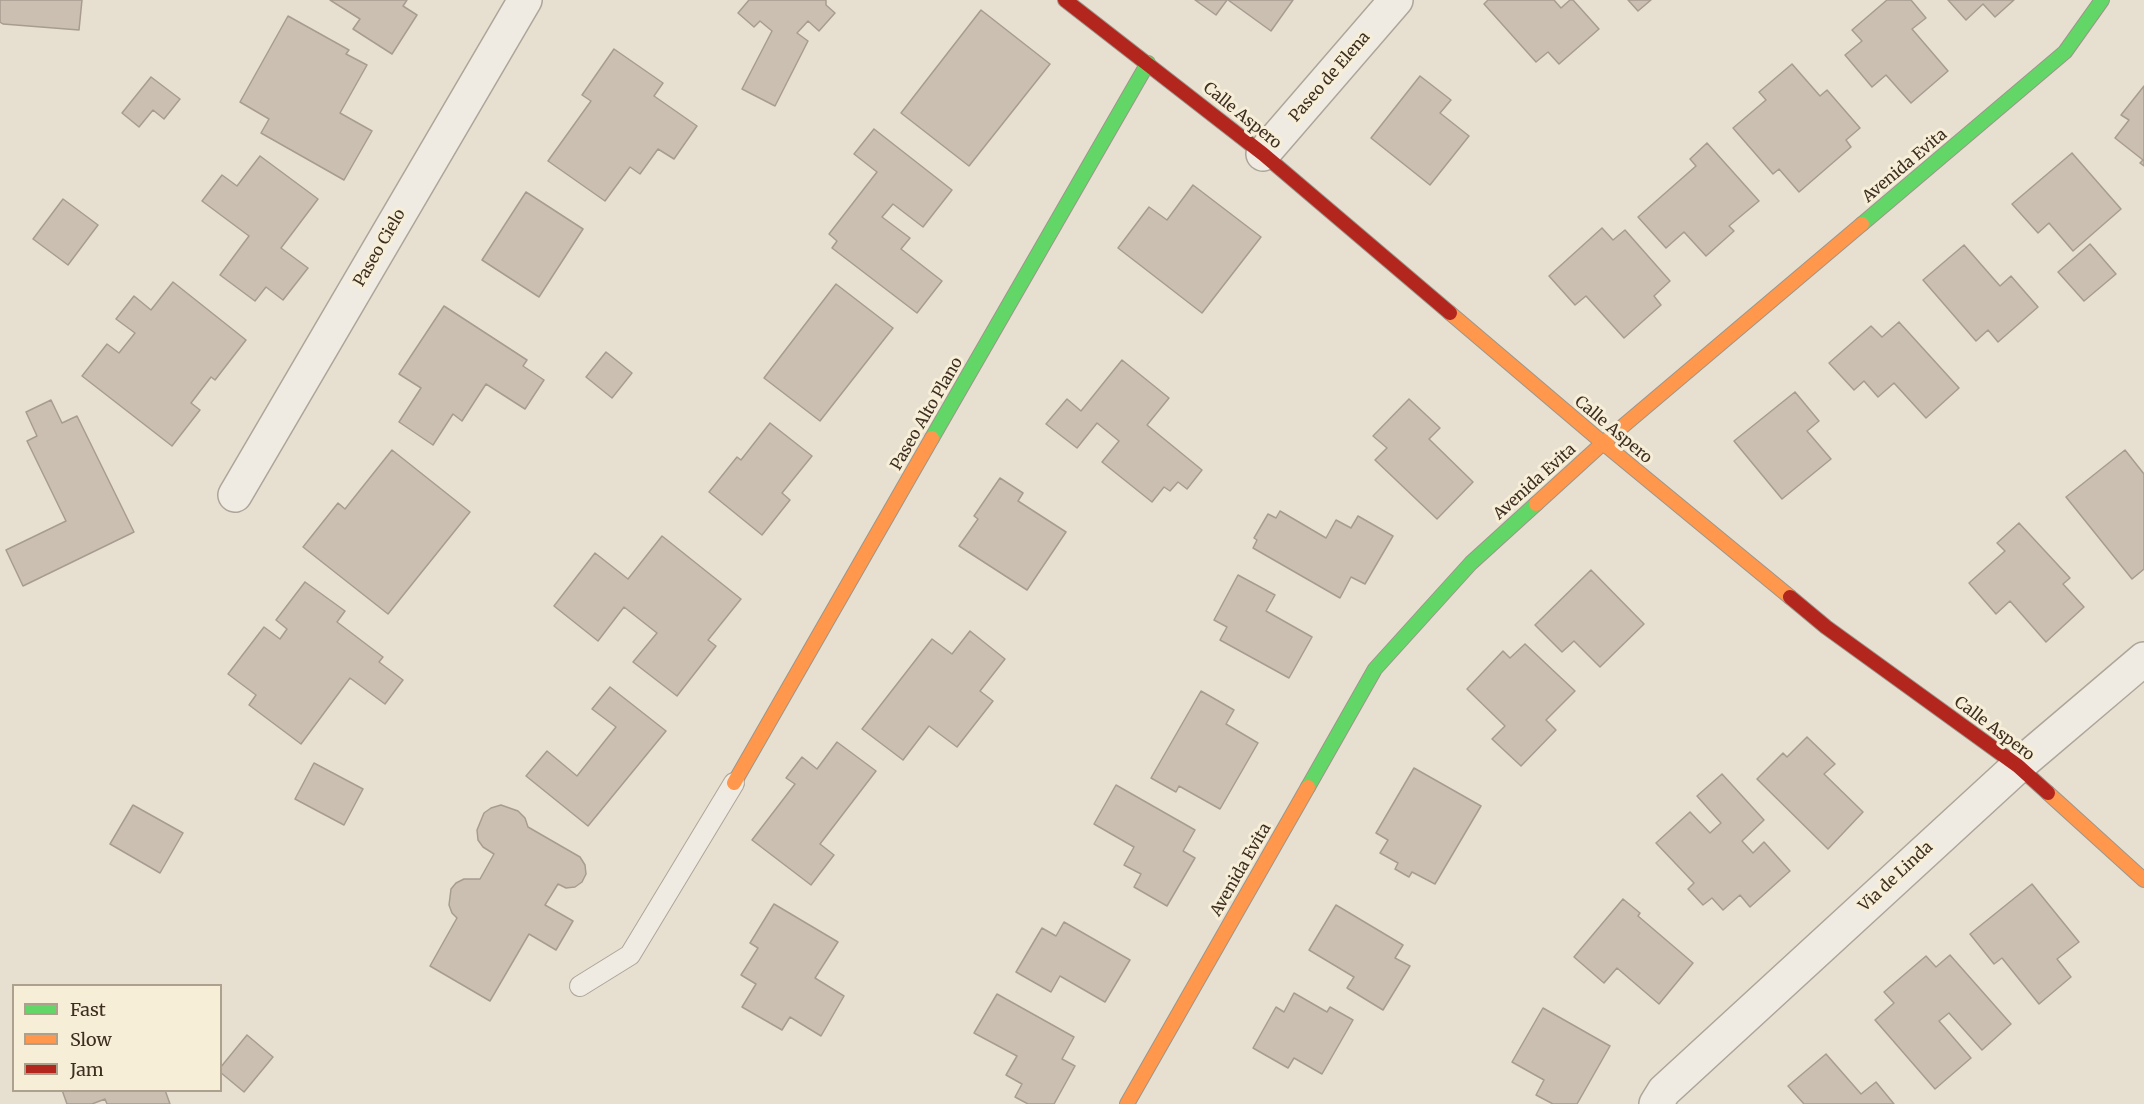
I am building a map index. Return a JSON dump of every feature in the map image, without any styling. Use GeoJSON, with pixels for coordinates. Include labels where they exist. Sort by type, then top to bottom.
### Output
{"type":"FeatureCollection","features":[{"type":"Feature","properties":{"kind":"street","name":"Paseo Cielo"},"geometry":{"type":"LineString","coordinates":[[235,495],[525,0]]}},
{"type":"Feature","properties":{"kind":"street","name":"Calle Aspero"},"geometry":{"type":"LineString","coordinates":[[1065,0],[1263,154],[1603,443],[1826,627],[2018,766],[2144,880]]}},
{"type":"Feature","properties":{"kind":"street","name":"Paseo de Elena"},"geometry":{"type":"LineString","coordinates":[[1263,154],[1396,0]]}},
{"type":"Feature","properties":{"kind":"street","name":"Avenida Evita"},"geometry":{"type":"LineString","coordinates":[[1127,1104],[1375,669],[1471,563],[1603,443],[2065,52],[2102,0]]}},
{"type":"Feature","properties":{"kind":"street","name":"Paseo Alto Plano"},"geometry":{"type":"LineString","coordinates":[[734,783],[1148,63]]}},
{"type":"Feature","properties":{"kind":"street","name":"Via de Linda"},"geometry":{"type":"LineString","coordinates":[[1656,1104],[1664,1091],[2018,766],[2144,659]]}},
{"type":"Feature","properties":{"kind":"lane"},"geometry":{"type":"LineString","coordinates":[[580,986],[630,955],[734,783]]}},
{"type":"Feature","properties":{"kind":"building"},"geometry":{"type":"Polygon","coordinates":[[[0,0],[82,0],[79,30],[3,24],[0,22],[0,0]]]}},
{"type":"Feature","properties":{"kind":"building"},"geometry":{"type":"Polygon","coordinates":[[[330,0],[407,0],[403,6],[417,15],[392,54],[353,29],[360,19],[330,0]]]}},
{"type":"Feature","properties":{"kind":"building"},"geometry":{"type":"Polygon","coordinates":[[[749,0],[826,0],[826,5],[835,13],[819,31],[808,21],[797,33],[808,41],[775,106],[742,89],[772,31],[760,21],[754,27],[738,13],[749,0]]]}},
{"type":"Feature","properties":{"kind":"building"},"geometry":{"type":"Polygon","coordinates":[[[1195,0],[1227,0],[1216,15],[1195,0]]]}},
{"type":"Feature","properties":{"kind":"building"},"geometry":{"type":"Polygon","coordinates":[[[1228,0],[1293,0],[1271,31],[1228,0]]]}},
{"type":"Feature","properties":{"kind":"building"},"geometry":{"type":"Polygon","coordinates":[[[1488,0],[1554,0],[1561,8],[1573,0],[1599,29],[1559,64],[1548,52],[1536,62],[1484,4],[1488,0]]]}},
{"type":"Feature","properties":{"kind":"building"},"geometry":{"type":"Polygon","coordinates":[[[1628,0],[1651,0],[1638,11],[1628,0]]]}},
{"type":"Feature","properties":{"kind":"building"},"geometry":{"type":"Polygon","coordinates":[[[1887,0],[1911,0],[1926,18],[1912,29],[1948,71],[1911,103],[1886,75],[1872,87],[1845,55],[1862,41],[1852,30],[1887,0]]]}},
{"type":"Feature","properties":{"kind":"building"},"geometry":{"type":"Polygon","coordinates":[[[1948,0],[2014,0],[1995,17],[1983,4],[1966,20],[1948,0]]]}},
{"type":"Feature","properties":{"kind":"building"},"geometry":{"type":"Polygon","coordinates":[[[981,10],[1050,64],[969,166],[901,113],[981,10]]]}},
{"type":"Feature","properties":{"kind":"building"},"geometry":{"type":"Polygon","coordinates":[[[288,16],[349,50],[346,54],[367,65],[340,113],[372,131],[344,180],[261,133],[269,119],[240,102],[288,16]]]}},
{"type":"Feature","properties":{"kind":"building"},"geometry":{"type":"Polygon","coordinates":[[[614,49],[663,83],[654,96],[697,126],[674,159],[658,149],[640,174],[630,167],[605,201],[548,161],[591,101],[582,95],[614,49]]]}},
{"type":"Feature","properties":{"kind":"building"},"geometry":{"type":"Polygon","coordinates":[[[1792,64],[1820,96],[1827,90],[1860,128],[1846,140],[1851,147],[1799,192],[1779,169],[1773,174],[1733,128],[1766,100],[1759,92],[1792,64]]]}},
{"type":"Feature","properties":{"kind":"building"},"geometry":{"type":"Polygon","coordinates":[[[1420,76],[1451,100],[1440,113],[1469,136],[1430,185],[1371,138],[1420,76]]]}},
{"type":"Feature","properties":{"kind":"building"},"geometry":{"type":"Polygon","coordinates":[[[151,77],[180,99],[164,119],[153,110],[139,127],[122,113],[151,77]]]}},
{"type":"Feature","properties":{"kind":"building"},"geometry":{"type":"Polygon","coordinates":[[[2144,86],[2144,166],[2140,163],[2143,160],[2115,138],[2129,120],[2121,115],[2144,86]]]}},
{"type":"Feature","properties":{"kind":"building"},"geometry":{"type":"Polygon","coordinates":[[[874,129],[952,190],[923,227],[893,204],[882,217],[910,238],[901,249],[942,281],[917,313],[832,248],[837,241],[829,234],[877,172],[854,154],[874,129]]]}},
{"type":"Feature","properties":{"kind":"building"},"geometry":{"type":"Polygon","coordinates":[[[1707,143],[1759,201],[1729,226],[1734,231],[1706,256],[1684,232],[1666,248],[1638,217],[1696,166],[1690,159],[1707,143]]]}},
{"type":"Feature","properties":{"kind":"building"},"geometry":{"type":"Polygon","coordinates":[[[2072,153],[2121,209],[2073,251],[2049,223],[2038,233],[2012,204],[2072,153]]]}},
{"type":"Feature","properties":{"kind":"building"},"geometry":{"type":"Polygon","coordinates":[[[260,156],[318,199],[281,248],[308,268],[283,300],[266,287],[255,301],[220,275],[249,236],[202,201],[222,175],[237,186],[260,156]]]}},
{"type":"Feature","properties":{"kind":"building"},"geometry":{"type":"Polygon","coordinates":[[[1193,185],[1261,237],[1202,313],[1118,248],[1149,207],[1167,220],[1193,185]]]}},
{"type":"Feature","properties":{"kind":"building"},"geometry":{"type":"Polygon","coordinates":[[[526,192],[583,229],[539,297],[482,260],[526,192]]]}},
{"type":"Feature","properties":{"kind":"building"},"geometry":{"type":"Polygon","coordinates":[[[63,199],[98,225],[68,265],[33,239],[63,199]]]}},
{"type":"Feature","properties":{"kind":"building"},"geometry":{"type":"Polygon","coordinates":[[[1602,228],[1613,240],[1625,230],[1670,281],[1654,296],[1661,305],[1624,338],[1586,296],[1575,305],[1549,276],[1602,228]]]}},
{"type":"Feature","properties":{"kind":"building"},"geometry":{"type":"Polygon","coordinates":[[[2090,244],[2116,274],[2084,301],[2058,272],[2090,244]]]}},
{"type":"Feature","properties":{"kind":"building"},"geometry":{"type":"Polygon","coordinates":[[[1964,245],[2000,286],[2011,276],[2038,307],[1998,342],[1988,330],[1976,341],[1923,280],[1964,245]]]}},
{"type":"Feature","properties":{"kind":"building"},"geometry":{"type":"Polygon","coordinates":[[[173,282],[246,340],[215,380],[211,377],[191,403],[200,410],[172,446],[82,376],[107,344],[119,353],[135,333],[116,319],[134,296],[151,310],[173,282]]]}},
{"type":"Feature","properties":{"kind":"building"},"geometry":{"type":"Polygon","coordinates":[[[836,284],[893,328],[820,421],[764,378],[836,284]]]}},
{"type":"Feature","properties":{"kind":"building"},"geometry":{"type":"Polygon","coordinates":[[[444,306],[527,360],[523,366],[544,380],[525,409],[486,384],[462,421],[453,414],[433,445],[399,422],[421,388],[399,374],[444,306]]]}},
{"type":"Feature","properties":{"kind":"building"},"geometry":{"type":"Polygon","coordinates":[[[1899,322],[1959,388],[1926,418],[1894,383],[1878,397],[1864,381],[1854,390],[1829,363],[1871,326],[1882,337],[1899,322]]]}},
{"type":"Feature","properties":{"kind":"building"},"geometry":{"type":"Polygon","coordinates":[[[606,352],[632,373],[612,398],[586,377],[606,352]]]}},
{"type":"Feature","properties":{"kind":"building"},"geometry":{"type":"Polygon","coordinates":[[[1122,360],[1169,398],[1147,425],[1202,470],[1187,489],[1178,482],[1170,491],[1164,487],[1152,502],[1102,462],[1119,441],[1097,423],[1077,448],[1046,424],[1067,399],[1081,411],[1122,360]]]}},
{"type":"Feature","properties":{"kind":"building"},"geometry":{"type":"Polygon","coordinates":[[[1795,392],[1819,421],[1807,431],[1831,459],[1782,499],[1734,441],[1795,392]]]}},
{"type":"Feature","properties":{"kind":"building"},"geometry":{"type":"Polygon","coordinates":[[[1409,399],[1440,428],[1429,439],[1473,482],[1437,519],[1375,460],[1387,448],[1373,436],[1409,399]]]}},
{"type":"Feature","properties":{"kind":"building"},"geometry":{"type":"Polygon","coordinates":[[[51,400],[62,423],[77,416],[134,532],[23,586],[6,550],[66,521],[27,441],[37,436],[26,412],[51,400]]]}},
{"type":"Feature","properties":{"kind":"building"},"geometry":{"type":"Polygon","coordinates":[[[770,423],[812,456],[782,493],[790,500],[762,535],[709,492],[737,457],[741,460],[770,423]]]}},
{"type":"Feature","properties":{"kind":"building"},"geometry":{"type":"Polygon","coordinates":[[[392,450],[470,512],[388,614],[303,547],[338,503],[345,509],[392,450]]]}},
{"type":"Feature","properties":{"kind":"building"},"geometry":{"type":"Polygon","coordinates":[[[2125,450],[2144,474],[2144,569],[2132,579],[2066,497],[2125,450]]]}},
{"type":"Feature","properties":{"kind":"building"},"geometry":{"type":"Polygon","coordinates":[[[1000,478],[1023,493],[1018,501],[1066,532],[1027,590],[959,546],[978,519],[974,516],[1000,478]]]}},
{"type":"Feature","properties":{"kind":"building"},"geometry":{"type":"Polygon","coordinates":[[[1280,511],[1326,538],[1336,520],[1351,528],[1358,516],[1393,536],[1365,584],[1351,577],[1340,598],[1253,548],[1257,540],[1254,538],[1268,514],[1276,518],[1280,511]]]}},
{"type":"Feature","properties":{"kind":"building"},"geometry":{"type":"Polygon","coordinates":[[[2019,523],[2070,578],[2063,584],[2084,607],[2046,642],[2010,601],[1996,614],[1969,583],[2005,551],[1997,543],[2019,523]]]}},
{"type":"Feature","properties":{"kind":"building"},"geometry":{"type":"Polygon","coordinates":[[[662,536],[741,599],[708,640],[716,646],[677,696],[633,662],[657,633],[624,607],[598,641],[554,606],[595,553],[628,579],[662,536]]]}},
{"type":"Feature","properties":{"kind":"building"},"geometry":{"type":"Polygon","coordinates":[[[1591,570],[1644,624],[1600,667],[1574,641],[1562,652],[1535,625],[1591,570]]]}},
{"type":"Feature","properties":{"kind":"building"},"geometry":{"type":"Polygon","coordinates":[[[1238,575],[1275,595],[1266,611],[1312,637],[1289,678],[1220,640],[1227,627],[1214,620],[1238,575]]]}},
{"type":"Feature","properties":{"kind":"building"},"geometry":{"type":"Polygon","coordinates":[[[305,582],[345,611],[337,622],[383,657],[379,662],[403,680],[385,704],[350,678],[301,744],[249,705],[256,695],[228,674],[264,627],[280,639],[287,629],[276,620],[305,582]]]}},
{"type":"Feature","properties":{"kind":"building"},"geometry":{"type":"Polygon","coordinates":[[[970,631],[1005,659],[980,691],[993,701],[957,747],[929,726],[903,760],[862,729],[932,639],[952,654],[970,631]]]}},
{"type":"Feature","properties":{"kind":"building"},"geometry":{"type":"Polygon","coordinates":[[[1525,644],[1575,691],[1546,720],[1556,730],[1521,766],[1492,739],[1505,726],[1467,689],[1503,651],[1510,658],[1525,644]]]}},
{"type":"Feature","properties":{"kind":"building"},"geometry":{"type":"Polygon","coordinates":[[[610,687],[666,731],[588,826],[526,776],[547,751],[577,776],[616,727],[592,709],[610,687]]]}},
{"type":"Feature","properties":{"kind":"building"},"geometry":{"type":"Polygon","coordinates":[[[1201,691],[1234,710],[1226,724],[1258,743],[1220,809],[1179,786],[1176,792],[1151,778],[1201,691]]]}},
{"type":"Feature","properties":{"kind":"building"},"geometry":{"type":"Polygon","coordinates":[[[1807,737],[1835,764],[1824,774],[1863,812],[1828,849],[1757,779],[1783,753],[1787,757],[1807,737]]]}},
{"type":"Feature","properties":{"kind":"building"},"geometry":{"type":"Polygon","coordinates":[[[837,742],[876,771],[820,844],[834,855],[811,885],[752,840],[795,784],[786,778],[802,757],[817,769],[837,742]]]}},
{"type":"Feature","properties":{"kind":"building"},"geometry":{"type":"Polygon","coordinates":[[[314,763],[363,789],[344,825],[295,799],[314,763]]]}},
{"type":"Feature","properties":{"kind":"building"},"geometry":{"type":"Polygon","coordinates":[[[1414,768],[1481,806],[1435,884],[1412,872],[1409,877],[1395,869],[1398,863],[1380,853],[1388,840],[1376,833],[1414,768]]]}},
{"type":"Feature","properties":{"kind":"building"},"geometry":{"type":"Polygon","coordinates":[[[1722,774],[1764,820],[1742,841],[1753,853],[1764,842],[1790,871],[1750,907],[1740,895],[1723,910],[1712,898],[1703,905],[1688,889],[1694,883],[1656,843],[1690,812],[1710,833],[1721,823],[1697,796],[1722,774]]]}},
{"type":"Feature","properties":{"kind":"building"},"geometry":{"type":"Polygon","coordinates":[[[1116,785],[1195,830],[1183,851],[1195,858],[1167,906],[1134,887],[1141,874],[1124,865],[1134,847],[1094,824],[1116,785]]]}},
{"type":"Feature","properties":{"kind":"building"},"geometry":{"type":"Polygon","coordinates":[[[133,805],[183,833],[160,873],[110,844],[133,805]]]}},
{"type":"Feature","properties":{"kind":"building"},"geometry":{"type":"Polygon","coordinates":[[[501,805],[518,811],[525,818],[528,827],[580,857],[585,865],[586,874],[582,882],[575,887],[566,888],[558,884],[545,905],[573,921],[556,950],[529,934],[490,1001],[430,966],[457,918],[449,905],[451,889],[464,879],[480,879],[494,854],[483,847],[478,840],[477,830],[484,813],[501,805]]]}},
{"type":"Feature","properties":{"kind":"building"},"geometry":{"type":"Polygon","coordinates":[[[2032,884],[2079,942],[2057,959],[2071,977],[2039,1004],[2002,958],[1994,964],[1970,934],[2032,884]]]}},
{"type":"Feature","properties":{"kind":"building"},"geometry":{"type":"Polygon","coordinates":[[[1623,899],[1640,913],[1638,916],[1693,963],[1659,1004],[1617,968],[1604,983],[1574,957],[1623,899]]]}},
{"type":"Feature","properties":{"kind":"building"},"geometry":{"type":"Polygon","coordinates":[[[774,904],[838,942],[815,978],[844,996],[821,1036],[790,1017],[782,1030],[742,1007],[756,984],[741,975],[758,948],[750,943],[774,904]]]}},
{"type":"Feature","properties":{"kind":"building"},"geometry":{"type":"Polygon","coordinates":[[[1336,905],[1403,945],[1395,958],[1410,966],[1383,1010],[1347,988],[1354,977],[1309,950],[1336,905]]]}},
{"type":"Feature","properties":{"kind":"building"},"geometry":{"type":"Polygon","coordinates":[[[1064,922],[1130,960],[1105,1002],[1060,976],[1051,992],[1016,972],[1042,928],[1056,936],[1064,922]]]}},
{"type":"Feature","properties":{"kind":"building"},"geometry":{"type":"Polygon","coordinates":[[[1950,955],[2011,1024],[1982,1050],[1949,1013],[1939,1021],[1971,1058],[1935,1089],[1875,1020],[1894,1003],[1884,992],[1926,956],[1936,967],[1950,955]]]}},
{"type":"Feature","properties":{"kind":"building"},"geometry":{"type":"Polygon","coordinates":[[[1294,993],[1327,1012],[1330,1007],[1353,1020],[1322,1074],[1294,1058],[1288,1068],[1253,1048],[1276,1007],[1284,1012],[1294,993]]]}},
{"type":"Feature","properties":{"kind":"building"},"geometry":{"type":"Polygon","coordinates":[[[997,994],[1074,1037],[1062,1059],[1075,1066],[1054,1104],[1028,1104],[1015,1097],[1022,1084],[1006,1075],[1017,1056],[974,1033],[997,994]]]}},
{"type":"Feature","properties":{"kind":"building"},"geometry":{"type":"Polygon","coordinates":[[[1543,1008],[1610,1046],[1577,1104],[1553,1104],[1536,1095],[1544,1080],[1512,1062],[1543,1008]]]}},
{"type":"Feature","properties":{"kind":"building"},"geometry":{"type":"Polygon","coordinates":[[[247,1035],[273,1057],[244,1092],[222,1074],[222,1066],[247,1035]]]}},
{"type":"Feature","properties":{"kind":"building"},"geometry":{"type":"Polygon","coordinates":[[[1826,1054],[1861,1094],[1876,1082],[1894,1104],[1804,1104],[1788,1086],[1826,1054]]]}},
{"type":"Feature","properties":{"kind":"building"},"geometry":{"type":"Polygon","coordinates":[[[63,1092],[166,1092],[170,1104],[107,1104],[105,1099],[92,1104],[67,1104],[63,1092]]]}},
{"type":"Feature","properties":{"kind":"traffic: fast"},"geometry":{"type":"LineString","coordinates":[[1862,224],[2065,52],[2102,0]]}},
{"type":"Feature","properties":{"kind":"traffic: fast"},"geometry":{"type":"LineString","coordinates":[[932,438],[1148,63]]}},
{"type":"Feature","properties":{"kind":"traffic: fast"},"geometry":{"type":"LineString","coordinates":[[1308,787],[1375,669],[1471,563],[1536,504]]}},
{"type":"Feature","properties":{"kind":"traffic: slow"},"geometry":{"type":"LineString","coordinates":[[1536,504],[1603,443],[1862,224]]}},
{"type":"Feature","properties":{"kind":"traffic: slow"},"geometry":{"type":"LineString","coordinates":[[1450,313],[1790,597]]}},
{"type":"Feature","properties":{"kind":"traffic: slow"},"geometry":{"type":"LineString","coordinates":[[734,783],[932,438]]}},
{"type":"Feature","properties":{"kind":"traffic: slow"},"geometry":{"type":"LineString","coordinates":[[1127,1104],[1308,787]]}},
{"type":"Feature","properties":{"kind":"traffic: slow"},"geometry":{"type":"LineString","coordinates":[[2048,793],[2144,880]]}},
{"type":"Feature","properties":{"kind":"traffic: jam"},"geometry":{"type":"LineString","coordinates":[[1065,0],[1263,154],[1450,313]]}},
{"type":"Feature","properties":{"kind":"traffic: jam"},"geometry":{"type":"LineString","coordinates":[[1790,597],[1826,627],[2018,766],[2048,793]]}}]}
